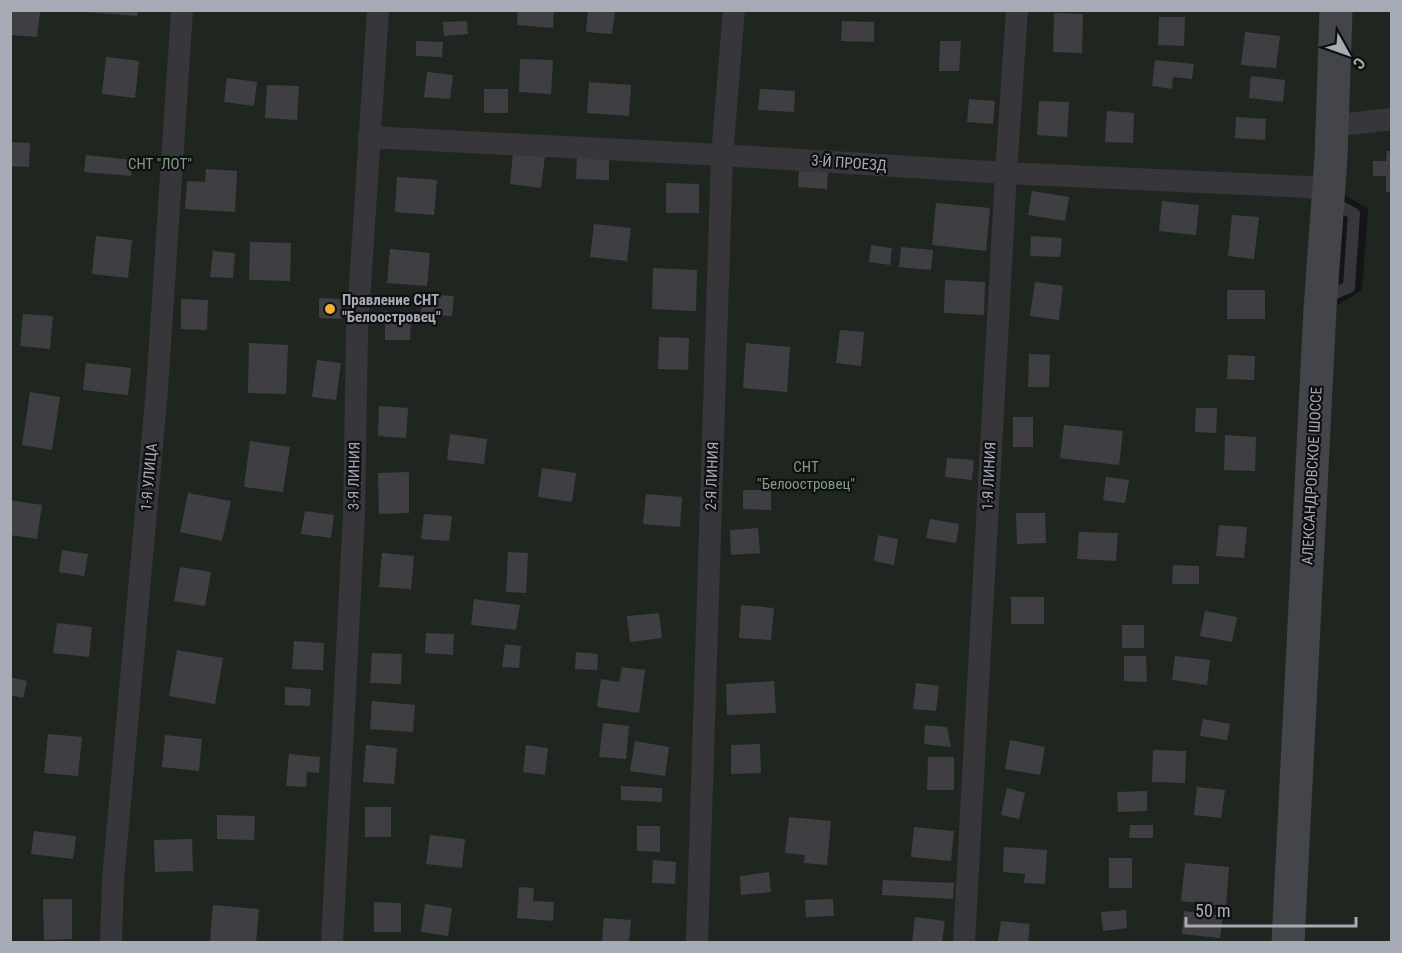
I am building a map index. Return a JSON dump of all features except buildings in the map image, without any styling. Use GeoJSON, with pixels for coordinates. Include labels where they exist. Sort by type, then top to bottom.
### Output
{"type":"FeatureCollection","features":[{"type":"Feature","properties":{"kind":"street","name":"1-Я УЛИЦА"},"geometry":{"type":"LineString","coordinates":[[111,942],[113,880],[157,389],[182,10]]}},
{"type":"Feature","properties":{"kind":"street","name":"3-Я ЛИНИЯ"},"geometry":{"type":"LineString","coordinates":[[333,942],[354,514],[357,332],[378,10]]}},
{"type":"Feature","properties":{"kind":"street","name":"2-Я ЛИНИЯ"},"geometry":{"type":"LineString","coordinates":[[697,942],[722,155],[734,10]]}},
{"type":"Feature","properties":{"kind":"street","name":"1-Я ЛИНИЯ"},"geometry":{"type":"LineString","coordinates":[[964,942],[1005,173],[1017,10]]}},
{"type":"Feature","properties":{"kind":"street","name":"АЛЕКСАНДРОВСКОЕ ШОССЕ"},"geometry":{"type":"LineString","coordinates":[[1288,942],[1320,300],[1332,126],[1336,10]]}},
{"type":"Feature","properties":{"kind":"street"},"geometry":{"type":"LineString","coordinates":[[1332,126],[1392,119]]}},
{"type":"Feature","properties":{"kind":"street","name":"3-Й ПРОЕЗД"},"geometry":{"type":"LineString","coordinates":[[369,137],[722,155],[1328,194]]}},
{"type":"Feature","properties":{"kind":"green space","name":"СНТ \"Белоостровец\""},"geometry":{"type":"Polygon","coordinates":[[[10,11],[1391,11],[1391,942],[11,942],[10,11]],[[1329,185],[1320,316],[1362,290],[1368,209],[1329,185]]]}},
{"type":"Feature","properties":{"kind":"place","name":"Правление СНТ \"Белоостровец\""},"geometry":{"type":"Point","coordinates":[330,309]}},
{"type":"Feature","properties":{"kind":"park label","name":"СНТ \"ЛОТ\""},"geometry":{"type":"Point","coordinates":[160,164]}}]}
